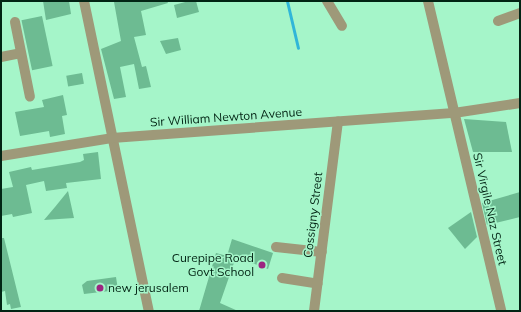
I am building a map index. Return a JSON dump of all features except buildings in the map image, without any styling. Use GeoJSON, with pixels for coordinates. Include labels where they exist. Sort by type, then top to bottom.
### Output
{"type":"FeatureCollection","features":[{"type":"Feature","properties":{"kind":"street"},"geometry":{"type":"LineString","coordinates":[[84,1],[149,311]]}},
{"type":"Feature","properties":{"kind":"street"},"geometry":{"type":"LineString","coordinates":[[327,1],[342,26]]}},
{"type":"Feature","properties":{"kind":"street","name":"Sir Virgile Naz Street"},"geometry":{"type":"LineString","coordinates":[[428,1],[501,311]]}},
{"type":"Feature","properties":{"kind":"street"},"geometry":{"type":"LineString","coordinates":[[498,21],[520,14]]}},
{"type":"Feature","properties":{"kind":"street"},"geometry":{"type":"LineString","coordinates":[[15,22],[30,97]]}},
{"type":"Feature","properties":{"kind":"street"},"geometry":{"type":"LineString","coordinates":[[1,57],[21,53]]}},
{"type":"Feature","properties":{"kind":"street","name":"Sir William Newton Avenue"},"geometry":{"type":"LineString","coordinates":[[1,156],[112,138],[454,113],[520,103]]}},
{"type":"Feature","properties":{"kind":"street","name":"Cossigny Street"},"geometry":{"type":"LineString","coordinates":[[314,311],[338,122]]}},
{"type":"Feature","properties":{"kind":"street"},"geometry":{"type":"LineString","coordinates":[[276,247],[322,252]]}},
{"type":"Feature","properties":{"kind":"street"},"geometry":{"type":"LineString","coordinates":[[282,278],[318,284]]}},
{"type":"Feature","properties":{"kind":"waterway"},"geometry":{"type":"LineString","coordinates":[[287,1],[298,48]]}},
{"type":"Feature","properties":{"kind":"place","name":"Curepipe Road Govt School"},"geometry":{"type":"Point","coordinates":[262,265]}},
{"type":"Feature","properties":{"kind":"place","name":"new jerusalem"},"geometry":{"type":"Point","coordinates":[100,288]}}]}
